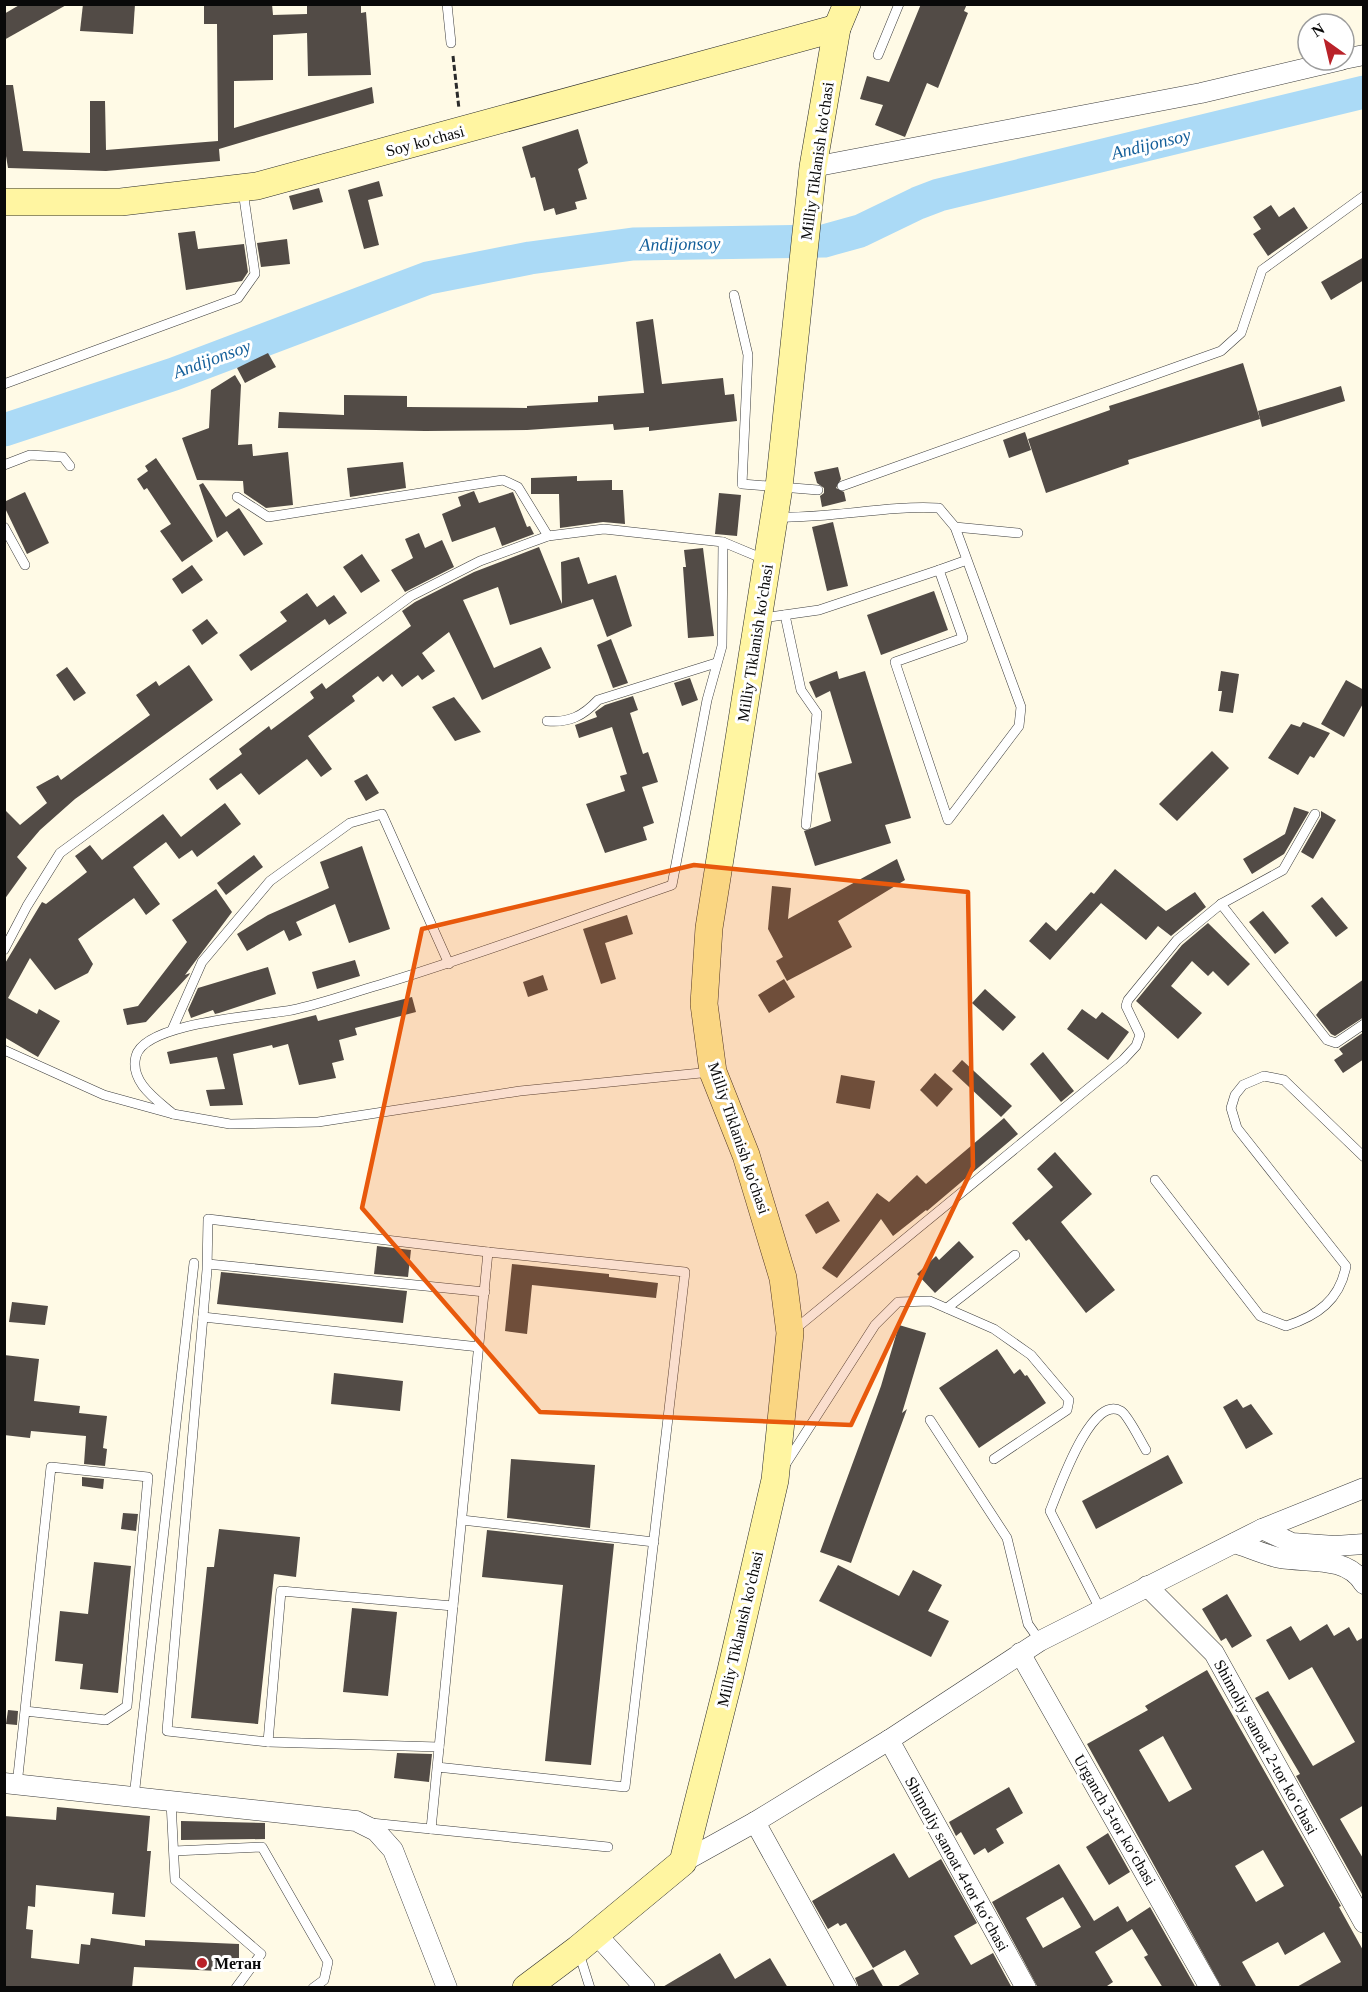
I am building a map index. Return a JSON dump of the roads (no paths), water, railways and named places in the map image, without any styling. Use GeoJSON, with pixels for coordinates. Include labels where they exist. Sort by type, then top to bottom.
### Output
{"type":"FeatureCollection","features":[{"type":"Feature","properties":{"kind":"main road","name":"Soy ko'chasi"},"geometry":{"type":"LineString","coordinates":[[5,198],[121,202],[243,188],[462,131],[842,16]]}},
{"type":"Feature","properties":{"kind":"main road","name":"Milliy Tiklanish ko'chasi"},"geometry":{"type":"LineString","coordinates":[[683,1862],[730,1675],[775,1480],[790,1333],[783,1278],[769,1225],[747,1155],[713,1072],[704,1004],[709,928],[772,616],[768,561],[779,487],[812,179],[842,16]]}},
{"type":"Feature","properties":{"kind":"main road"},"geometry":{"type":"LineString","coordinates":[[526,1988],[683,1862]]}},
{"type":"Feature","properties":{"kind":"street"},"geometry":{"type":"LineString","coordinates":[[812,179],[1296,71]]}},
{"type":"Feature","properties":{"kind":"street"},"geometry":{"type":"LineString","coordinates":[[683,1862],[755,1822],[889,1740],[1040,1641],[1262,1529],[1364,1488]]}},
{"type":"Feature","properties":{"kind":"street"},"geometry":{"type":"LineString","coordinates":[[1262,1529],[1292,1543],[1335,1546],[1364,1544]]}},
{"type":"Feature","properties":{"kind":"street"},"geometry":{"type":"LineString","coordinates":[[1235,1543],[1280,1558],[1331,1562],[1359,1576],[1364,1584]]}},
{"type":"Feature","properties":{"kind":"street","name":"Shimoliy sanoat 2-tor koʻchasi"},"geometry":{"type":"LineString","coordinates":[[1148,1587],[1214,1653],[1364,1923]]}},
{"type":"Feature","properties":{"kind":"street","name":"Urganch 3-tor koʻchasi"},"geometry":{"type":"LineString","coordinates":[[1020,1653],[1210,1988]]}},
{"type":"Feature","properties":{"kind":"street","name":"Shimoliy sanoat 4-tor koʻchasi"},"geometry":{"type":"LineString","coordinates":[[889,1740],[1026,1988]]}},
{"type":"Feature","properties":{"kind":"street"},"geometry":{"type":"LineString","coordinates":[[11,1784],[356,1821],[376,1831],[393,1850],[447,1988]]}},
{"type":"Feature","properties":{"kind":"street"},"geometry":{"type":"LineString","coordinates":[[755,1822],[847,1988]]}},
{"type":"Feature","properties":{"kind":"street"},"geometry":{"type":"LineString","coordinates":[[587,1941],[645,1988]]}},
{"type":"Feature","properties":{"kind":"lane"},"geometry":{"type":"LineString","coordinates":[[447,4],[451,43]]}},
{"type":"Feature","properties":{"kind":"lane"},"geometry":{"type":"LineString","coordinates":[[878,55],[899,4]]}},
{"type":"Feature","properties":{"kind":"lane"},"geometry":{"type":"LineString","coordinates":[[4,384],[238,298],[255,274],[243,188]]}},
{"type":"Feature","properties":{"kind":"lane"},"geometry":{"type":"LineString","coordinates":[[842,486],[1221,351],[1241,333],[1262,270],[1364,196]]}},
{"type":"Feature","properties":{"kind":"lane"},"geometry":{"type":"LineString","coordinates":[[734,295],[748,355],[742,484],[818,490]]}},
{"type":"Feature","properties":{"kind":"lane"},"geometry":{"type":"LineString","coordinates":[[4,465],[30,455],[63,457],[70,466]]}},
{"type":"Feature","properties":{"kind":"lane"},"geometry":{"type":"LineString","coordinates":[[237,497],[268,517],[503,480],[518,487],[548,536]]}},
{"type":"Feature","properties":{"kind":"lane"},"geometry":{"type":"LineString","coordinates":[[775,517],[813,519],[914,507],[939,508],[955,527],[1021,707],[1019,726],[948,820],[895,662],[963,638],[939,570]]}},
{"type":"Feature","properties":{"kind":"lane"},"geometry":{"type":"LineString","coordinates":[[4,527],[25,565]]}},
{"type":"Feature","properties":{"kind":"lane"},"geometry":{"type":"LineString","coordinates":[[955,527],[1018,533]]}},
{"type":"Feature","properties":{"kind":"lane"},"geometry":{"type":"LineString","coordinates":[[4,950],[27,906],[60,853],[411,596],[480,561],[548,536],[604,530],[723,542],[768,561]]}},
{"type":"Feature","properties":{"kind":"lane"},"geometry":{"type":"LineString","coordinates":[[173,1114],[142,1086],[136,1071],[136,1056],[147,1041],[172,1030],[294,1010],[449,964],[672,885],[716,663],[722,646],[723,542]]}},
{"type":"Feature","properties":{"kind":"lane"},"geometry":{"type":"LineString","coordinates":[[806,825],[817,713],[801,690],[772,616],[819,610],[967,560]]}},
{"type":"Feature","properties":{"kind":"lane"},"geometry":{"type":"LineString","coordinates":[[547,721],[561,722],[585,714],[598,700],[716,663]]}},
{"type":"Feature","properties":{"kind":"lane"},"geometry":{"type":"LineString","coordinates":[[172,1030],[202,962],[270,881],[350,823],[382,814],[449,964]]}},
{"type":"Feature","properties":{"kind":"lane"},"geometry":{"type":"LineString","coordinates":[[790,1333],[1123,1060],[1136,1046],[1140,1035],[1126,1006],[1128,1000],[1177,940],[1221,904],[1283,870],[1315,814]]}},
{"type":"Feature","properties":{"kind":"lane"},"geometry":{"type":"LineString","coordinates":[[1221,904],[1328,1040],[1336,1043],[1364,1024]]}},
{"type":"Feature","properties":{"kind":"lane"},"geometry":{"type":"LineString","coordinates":[[4,1050],[104,1095],[173,1114],[230,1124],[318,1122],[520,1091],[713,1072]]}},
{"type":"Feature","properties":{"kind":"lane"},"geometry":{"type":"LineString","coordinates":[[1155,1180],[1260,1316],[1286,1326],[1310,1318],[1330,1300],[1343,1281],[1346,1266],[1237,1128],[1232,1119],[1231,1108],[1235,1095],[1243,1085],[1254,1079],[1264,1076],[1284,1080],[1364,1157]]}},
{"type":"Feature","properties":{"kind":"lane"},"geometry":{"type":"LineString","coordinates":[[437,1767],[625,1787],[685,1272],[488,1252],[208,1219],[208,1264],[167,1731],[268,1742],[439,1747]]}},
{"type":"Feature","properties":{"kind":"lane"},"geometry":{"type":"LineString","coordinates":[[431,1829],[488,1252]]}},
{"type":"Feature","properties":{"kind":"lane"},"geometry":{"type":"LineString","coordinates":[[947,1308],[1015,1255]]}},
{"type":"Feature","properties":{"kind":"lane"},"geometry":{"type":"LineString","coordinates":[[134,1797],[194,1263]]}},
{"type":"Feature","properties":{"kind":"lane"},"geometry":{"type":"LineString","coordinates":[[208,1264],[484,1293]]}},
{"type":"Feature","properties":{"kind":"lane"},"geometry":{"type":"LineString","coordinates":[[775,1480],[801,1444],[875,1324],[898,1302],[930,1301],[994,1329],[1031,1355],[1069,1400],[1067,1410],[994,1459]]}},
{"type":"Feature","properties":{"kind":"lane"},"geometry":{"type":"LineString","coordinates":[[203,1317],[479,1347]]}},
{"type":"Feature","properties":{"kind":"lane"},"geometry":{"type":"LineString","coordinates":[[1100,1609],[1050,1511],[1087,1427],[1100,1413],[1116,1409],[1123,1412],[1146,1450]]}},
{"type":"Feature","properties":{"kind":"lane"},"geometry":{"type":"LineString","coordinates":[[930,1420],[1007,1538],[1028,1624],[1040,1641]]}},
{"type":"Feature","properties":{"kind":"lane"},"geometry":{"type":"LineString","coordinates":[[11,1784],[25,1711],[51,1467],[148,1477],[127,1706],[106,1720],[25,1711]]}},
{"type":"Feature","properties":{"kind":"lane"},"geometry":{"type":"LineString","coordinates":[[462,1520],[654,1542]]}},
{"type":"Feature","properties":{"kind":"lane"},"geometry":{"type":"LineString","coordinates":[[268,1742],[281,1591],[453,1606]]}},
{"type":"Feature","properties":{"kind":"lane"},"geometry":{"type":"LineString","coordinates":[[171,1802],[175,1880],[261,1954],[236,1988]]}},
{"type":"Feature","properties":{"kind":"lane"},"geometry":{"type":"LineString","coordinates":[[356,1821],[608,1847]]}},
{"type":"Feature","properties":{"kind":"lane"},"geometry":{"type":"LineString","coordinates":[[174,1851],[262,1847],[328,1962],[324,1980],[314,1988]]}},
{"type":"Feature","properties":{"kind":"lane"},"geometry":{"type":"LineString","coordinates":[[587,1941],[590,1988]]}},
{"type":"Feature","properties":{"kind":"waterway","name":"Andijonsoy"},"geometry":{"type":"LineString","coordinates":[[4,430],[174,374],[428,278],[530,258],[633,244],[824,241],[860,231],[939,195],[1364,92]]}},
{"type":"Feature","properties":{"kind":"place","name":"Метан"},"geometry":{"type":"Point","coordinates":[202,1963]}}]}
